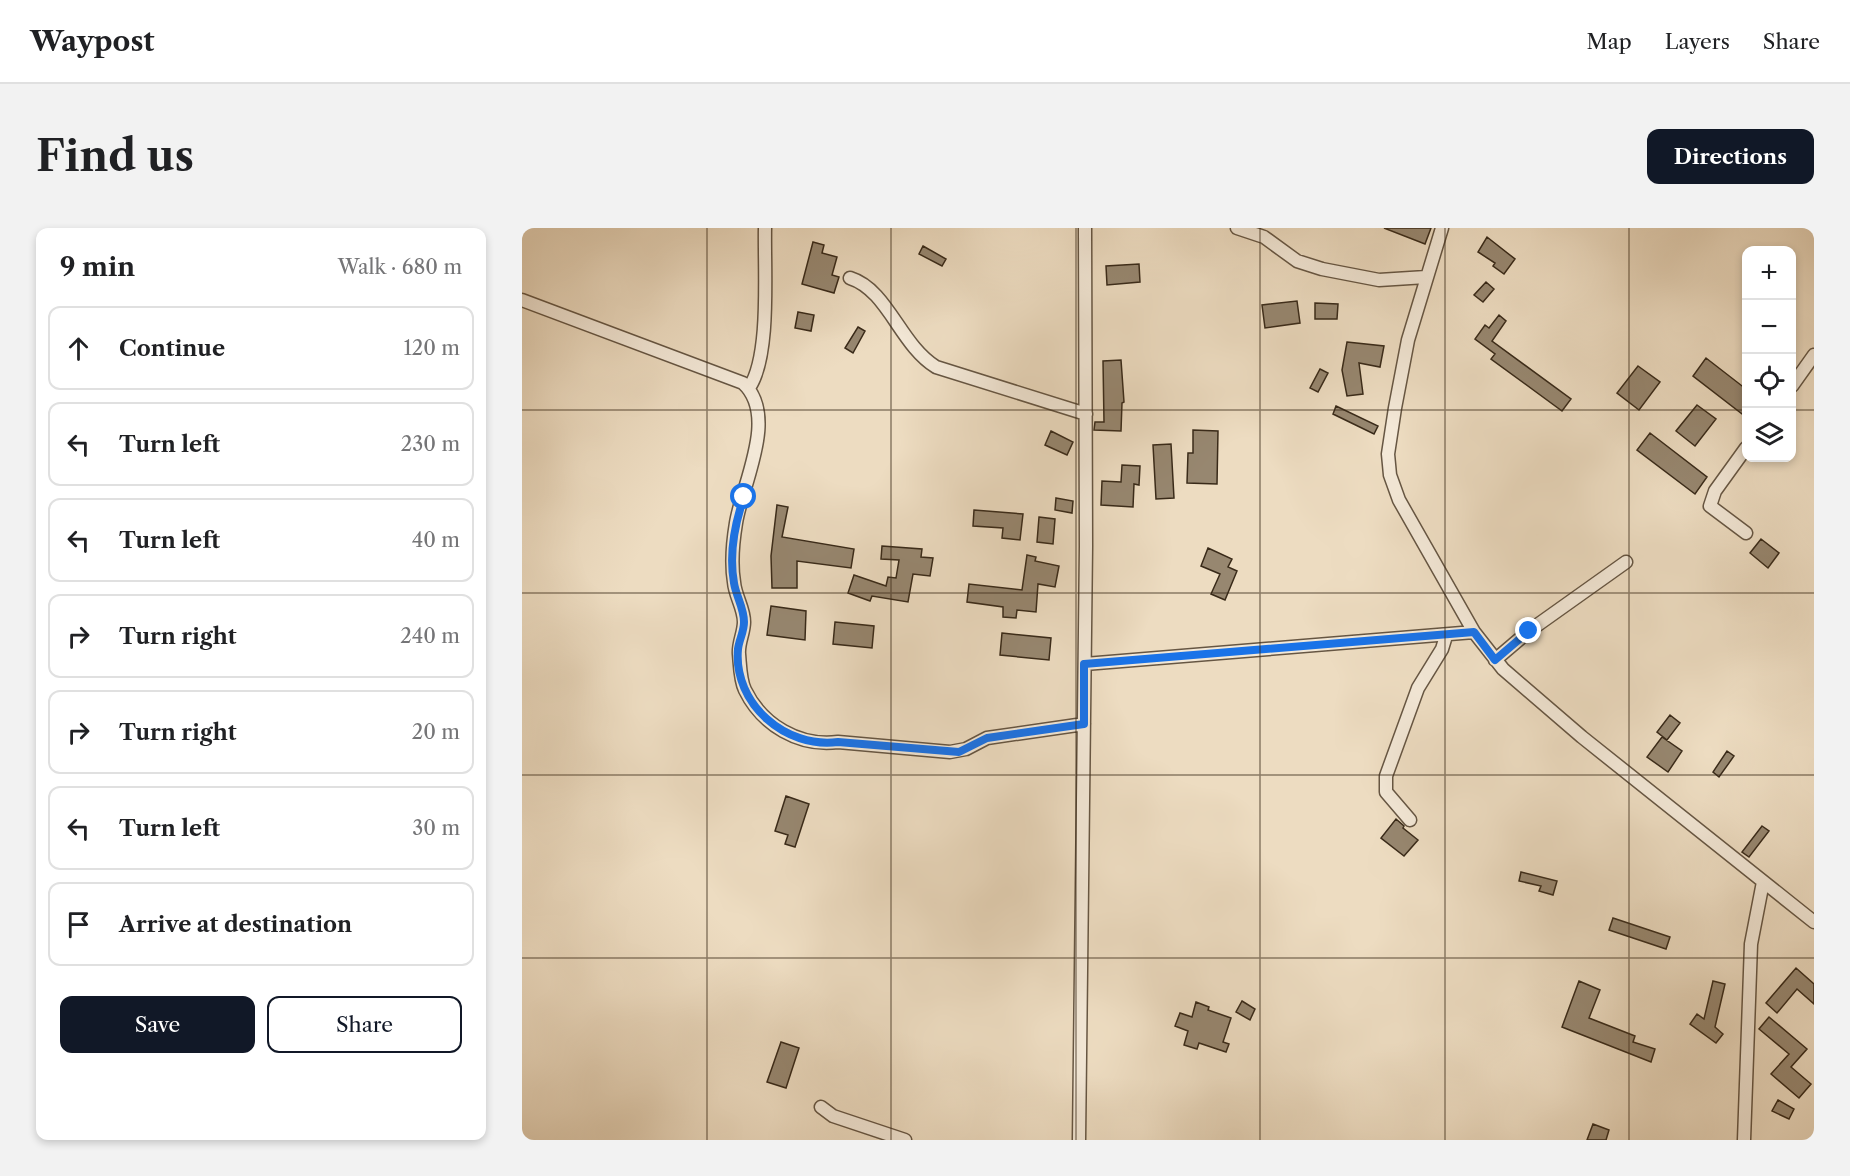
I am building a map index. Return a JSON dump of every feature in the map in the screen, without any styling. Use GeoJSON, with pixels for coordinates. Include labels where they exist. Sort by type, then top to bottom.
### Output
{"type":"FeatureCollection","features":[{"type":"Feature","properties":{"kind":"street"},"geometry":{"type":"LineString","coordinates":[[749,388],[756,376],[763,340],[765,228]]}},
{"type":"Feature","properties":{"kind":"street"},"geometry":{"type":"LineString","coordinates":[[1079,1140],[1084,724],[1085,228]]}},
{"type":"Feature","properties":{"kind":"street"},"geometry":{"type":"LineString","coordinates":[[1237,228],[1264,237],[1297,261],[1322,269],[1379,280],[1426,277]]}},
{"type":"Feature","properties":{"kind":"street"},"geometry":{"type":"LineString","coordinates":[[1442,228],[1408,340],[1395,408],[1388,454],[1390,475],[1399,500],[1474,632],[1495,660],[1556,716],[1814,922]]}},
{"type":"Feature","properties":{"kind":"street"},"geometry":{"type":"LineString","coordinates":[[850,278],[860,281],[874,293],[909,343],[923,359],[936,367],[1086,414]]}},
{"type":"Feature","properties":{"kind":"street"},"geometry":{"type":"LineString","coordinates":[[522,300],[743,383],[749,388],[754,397],[758,416],[756,444],[754,464],[736,522],[734,584],[744,622],[738,650],[743,688],[768,721],[799,739],[819,744],[838,742],[950,752],[966,749],[987,738],[1084,724]]}},
{"type":"Feature","properties":{"kind":"street"},"geometry":{"type":"LineString","coordinates":[[1796,379],[1814,355]]}},
{"type":"Feature","properties":{"kind":"street"},"geometry":{"type":"LineString","coordinates":[[1742,454],[1715,491],[1710,506],[1746,533]]}},
{"type":"Feature","properties":{"kind":"street"},"geometry":{"type":"LineString","coordinates":[[1495,660],[1529,631],[1626,562]]}},
{"type":"Feature","properties":{"kind":"street"},"geometry":{"type":"LineString","coordinates":[[1084,664],[1474,632]]}},
{"type":"Feature","properties":{"kind":"street"},"geometry":{"type":"LineString","coordinates":[[1410,820],[1386,792],[1386,776],[1418,688],[1442,649],[1446,636]]}},
{"type":"Feature","properties":{"kind":"street"},"geometry":{"type":"LineString","coordinates":[[1744,1140],[1751,944],[1763,882]]}},
{"type":"Feature","properties":{"kind":"street"},"geometry":{"type":"LineString","coordinates":[[821,1107],[833,1116],[905,1140]]}},
{"type":"Feature","properties":{"kind":"building"},"geometry":{"type":"Polygon","coordinates":[[[1384,228],[1431,228],[1425,244],[1384,228]]]}},
{"type":"Feature","properties":{"kind":"building"},"geometry":{"type":"Polygon","coordinates":[[[1487,237],[1515,259],[1504,274],[1493,266],[1495,263],[1478,252],[1487,237]]]}},
{"type":"Feature","properties":{"kind":"building"},"geometry":{"type":"Polygon","coordinates":[[[813,242],[824,245],[822,253],[837,257],[832,275],[839,277],[834,293],[802,284],[813,242]]]}},
{"type":"Feature","properties":{"kind":"building"},"geometry":{"type":"Polygon","coordinates":[[[923,246],[946,259],[942,266],[919,254],[923,246]]]}},
{"type":"Feature","properties":{"kind":"building"},"geometry":{"type":"Polygon","coordinates":[[[1139,264],[1140,282],[1107,285],[1106,266],[1139,264]]]}},
{"type":"Feature","properties":{"kind":"building"},"geometry":{"type":"Polygon","coordinates":[[[1486,282],[1494,289],[1483,302],[1474,295],[1486,282]]]}},
{"type":"Feature","properties":{"kind":"building"},"geometry":{"type":"Polygon","coordinates":[[[1297,301],[1300,323],[1265,328],[1262,305],[1297,301]]]}},
{"type":"Feature","properties":{"kind":"building"},"geometry":{"type":"Polygon","coordinates":[[[1315,303],[1338,304],[1337,319],[1315,319],[1315,303]]]}},
{"type":"Feature","properties":{"kind":"building"},"geometry":{"type":"Polygon","coordinates":[[[798,312],[814,315],[811,331],[795,328],[798,312]]]}},
{"type":"Feature","properties":{"kind":"building"},"geometry":{"type":"Polygon","coordinates":[[[1499,315],[1506,321],[1492,341],[1571,399],[1562,411],[1491,359],[1495,354],[1475,339],[1485,325],[1489,328],[1499,315]]]}},
{"type":"Feature","properties":{"kind":"building"},"geometry":{"type":"Polygon","coordinates":[[[858,327],[865,331],[853,353],[845,348],[858,327]]]}},
{"type":"Feature","properties":{"kind":"building"},"geometry":{"type":"Polygon","coordinates":[[[1347,342],[1384,346],[1380,367],[1359,363],[1363,394],[1347,396],[1342,370],[1347,342]]]}},
{"type":"Feature","properties":{"kind":"building"},"geometry":{"type":"Polygon","coordinates":[[[1706,358],[1742,386],[1742,414],[1693,376],[1706,358]]]}},
{"type":"Feature","properties":{"kind":"building"},"geometry":{"type":"Polygon","coordinates":[[[1121,360],[1124,402],[1122,403],[1121,431],[1094,430],[1095,422],[1104,422],[1103,361],[1121,360]]]}},
{"type":"Feature","properties":{"kind":"building"},"geometry":{"type":"Polygon","coordinates":[[[1638,366],[1660,382],[1639,410],[1617,393],[1638,366]]]}},
{"type":"Feature","properties":{"kind":"building"},"geometry":{"type":"Polygon","coordinates":[[[1320,369],[1328,373],[1318,392],[1310,388],[1320,369]]]}},
{"type":"Feature","properties":{"kind":"building"},"geometry":{"type":"Polygon","coordinates":[[[1697,405],[1716,419],[1695,446],[1676,431],[1697,405]]]}},
{"type":"Feature","properties":{"kind":"building"},"geometry":{"type":"Polygon","coordinates":[[[1336,406],[1378,426],[1374,434],[1333,414],[1336,406]]]}},
{"type":"Feature","properties":{"kind":"building"},"geometry":{"type":"Polygon","coordinates":[[[1193,430],[1218,431],[1217,484],[1187,483],[1188,453],[1193,453],[1193,430]]]}},
{"type":"Feature","properties":{"kind":"building"},"geometry":{"type":"Polygon","coordinates":[[[1051,431],[1073,442],[1067,455],[1045,445],[1051,431]]]}},
{"type":"Feature","properties":{"kind":"building"},"geometry":{"type":"Polygon","coordinates":[[[1650,433],[1707,477],[1695,494],[1637,450],[1650,433]]]}},
{"type":"Feature","properties":{"kind":"building"},"geometry":{"type":"Polygon","coordinates":[[[1171,444],[1174,498],[1156,499],[1153,445],[1171,444]]]}},
{"type":"Feature","properties":{"kind":"building"},"geometry":{"type":"Polygon","coordinates":[[[1122,465],[1140,466],[1139,485],[1134,484],[1133,507],[1101,505],[1102,481],[1121,482],[1122,465]]]}},
{"type":"Feature","properties":{"kind":"building"},"geometry":{"type":"Polygon","coordinates":[[[1056,498],[1073,501],[1072,513],[1055,510],[1056,498]]]}},
{"type":"Feature","properties":{"kind":"building"},"geometry":{"type":"Polygon","coordinates":[[[777,505],[788,507],[782,537],[854,549],[851,568],[797,561],[797,588],[772,588],[771,556],[777,505]]]}},
{"type":"Feature","properties":{"kind":"building"},"geometry":{"type":"Polygon","coordinates":[[[974,510],[1023,514],[1020,540],[1002,538],[1003,528],[973,526],[974,510]]]}},
{"type":"Feature","properties":{"kind":"building"},"geometry":{"type":"Polygon","coordinates":[[[1039,517],[1055,519],[1053,544],[1037,542],[1039,517]]]}},
{"type":"Feature","properties":{"kind":"building"},"geometry":{"type":"Polygon","coordinates":[[[1761,539],[1779,553],[1768,568],[1750,553],[1761,539]]]}},
{"type":"Feature","properties":{"kind":"building"},"geometry":{"type":"Polygon","coordinates":[[[882,546],[922,549],[921,557],[933,558],[930,576],[913,574],[908,602],[872,596],[870,601],[848,593],[854,575],[886,586],[888,577],[896,578],[899,560],[881,559],[882,546]]]}},
{"type":"Feature","properties":{"kind":"building"},"geometry":{"type":"Polygon","coordinates":[[[1208,548],[1232,559],[1228,567],[1237,571],[1225,600],[1211,594],[1220,574],[1201,566],[1208,548]]]}},
{"type":"Feature","properties":{"kind":"building"},"geometry":{"type":"Polygon","coordinates":[[[1027,555],[1036,557],[1035,561],[1059,566],[1055,587],[1038,584],[1036,612],[1017,610],[1016,618],[1003,617],[1003,607],[967,602],[969,584],[1022,590],[1027,555]]]}},
{"type":"Feature","properties":{"kind":"building"},"geometry":{"type":"Polygon","coordinates":[[[771,606],[806,611],[805,640],[767,635],[771,606]]]}},
{"type":"Feature","properties":{"kind":"building"},"geometry":{"type":"Polygon","coordinates":[[[835,622],[874,626],[872,648],[833,644],[835,622]]]}},
{"type":"Feature","properties":{"kind":"building"},"geometry":{"type":"Polygon","coordinates":[[[1002,633],[1051,638],[1049,660],[1000,655],[1002,633]]]}},
{"type":"Feature","properties":{"kind":"building"},"geometry":{"type":"Polygon","coordinates":[[[1670,715],[1680,723],[1667,740],[1657,732],[1670,715]]]}},
{"type":"Feature","properties":{"kind":"building"},"geometry":{"type":"Polygon","coordinates":[[[1662,737],[1682,751],[1668,772],[1647,757],[1662,737]]]}},
{"type":"Feature","properties":{"kind":"building"},"geometry":{"type":"Polygon","coordinates":[[[1727,751],[1734,756],[1719,777],[1713,772],[1727,751]]]}},
{"type":"Feature","properties":{"kind":"building"},"geometry":{"type":"Polygon","coordinates":[[[786,796],[809,804],[795,847],[785,844],[788,835],[775,831],[786,796]]]}},
{"type":"Feature","properties":{"kind":"building"},"geometry":{"type":"Polygon","coordinates":[[[1396,819],[1418,840],[1404,856],[1381,838],[1396,819]]]}},
{"type":"Feature","properties":{"kind":"building"},"geometry":{"type":"Polygon","coordinates":[[[1762,826],[1769,831],[1749,857],[1742,852],[1762,826]]]}},
{"type":"Feature","properties":{"kind":"building"},"geometry":{"type":"Polygon","coordinates":[[[1521,872],[1557,881],[1553,895],[1539,891],[1541,886],[1519,881],[1521,872]]]}},
{"type":"Feature","properties":{"kind":"building"},"geometry":{"type":"Polygon","coordinates":[[[1613,918],[1670,937],[1666,949],[1609,930],[1613,918]]]}},
{"type":"Feature","properties":{"kind":"building"},"geometry":{"type":"Polygon","coordinates":[[[1796,968],[1814,984],[1814,1004],[1797,989],[1777,1013],[1766,1003],[1796,968]]]}},
{"type":"Feature","properties":{"kind":"building"},"geometry":{"type":"Polygon","coordinates":[[[1579,981],[1600,990],[1589,1018],[1635,1036],[1633,1042],[1655,1049],[1651,1062],[1562,1027],[1579,981]]]}},
{"type":"Feature","properties":{"kind":"building"},"geometry":{"type":"Polygon","coordinates":[[[1713,981],[1725,984],[1715,1027],[1723,1034],[1716,1043],[1690,1024],[1697,1014],[1704,1019],[1713,981]]]}},
{"type":"Feature","properties":{"kind":"building"},"geometry":{"type":"Polygon","coordinates":[[[1242,1001],[1255,1009],[1250,1020],[1236,1012],[1242,1001]]]}},
{"type":"Feature","properties":{"kind":"building"},"geometry":{"type":"Polygon","coordinates":[[[1196,1002],[1209,1007],[1208,1010],[1231,1018],[1223,1042],[1229,1044],[1226,1052],[1199,1043],[1197,1049],[1184,1045],[1188,1031],[1175,1026],[1180,1013],[1192,1017],[1196,1002]]]}},
{"type":"Feature","properties":{"kind":"building"},"geometry":{"type":"Polygon","coordinates":[[[1769,1017],[1807,1049],[1791,1067],[1811,1084],[1799,1098],[1771,1074],[1789,1054],[1759,1029],[1769,1017]]]}},
{"type":"Feature","properties":{"kind":"building"},"geometry":{"type":"Polygon","coordinates":[[[781,1042],[799,1048],[786,1088],[767,1082],[781,1042]]]}},
{"type":"Feature","properties":{"kind":"building"},"geometry":{"type":"Polygon","coordinates":[[[1778,1100],[1794,1109],[1789,1119],[1772,1111],[1778,1100]]]}},
{"type":"Feature","properties":{"kind":"building"},"geometry":{"type":"Polygon","coordinates":[[[1593,1124],[1609,1130],[1606,1140],[1587,1140],[1593,1124]]]}},
{"type":"Feature","properties":{"kind":"route"},"geometry":{"type":"LineString","coordinates":[[744,497],[736,522],[734,568],[734,584],[744,622],[738,650],[743,688],[768,721],[799,739],[819,744],[838,742],[959,752],[987,738],[1084,724],[1084,664],[1474,632],[1495,660],[1529,631]]}}]}
